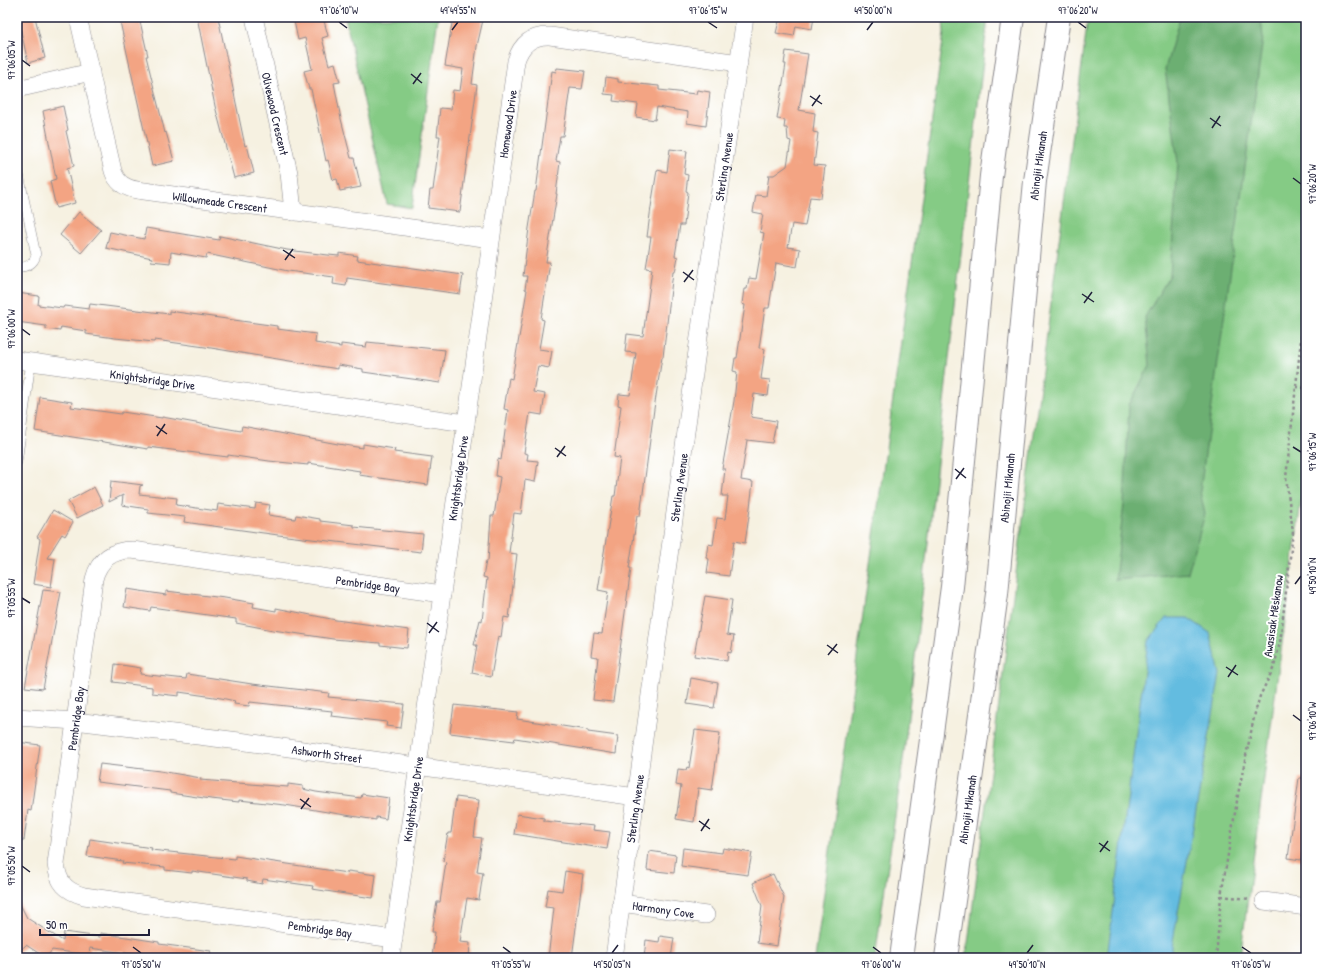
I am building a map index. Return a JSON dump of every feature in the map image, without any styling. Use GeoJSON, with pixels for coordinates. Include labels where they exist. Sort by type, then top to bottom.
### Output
{"type":"FeatureCollection","features":[{"type":"Feature","properties":{"kind":"main road"},"geometry":{"type":"LineString","coordinates":[[901,958],[952,586],[991,176],[1014,17]]}},
{"type":"Feature","properties":{"kind":"main road","name":"Abinojii Mikanah"},"geometry":{"type":"LineString","coordinates":[[946,958],[997,594],[1035,181],[1059,17]]}},
{"type":"Feature","properties":{"kind":"street","name":"Willowmeade Crescent"},"geometry":{"type":"LineString","coordinates":[[78,17],[113,171],[119,182],[137,190],[491,239]]}},
{"type":"Feature","properties":{"kind":"street","name":"Olivewood Crescent"},"geometry":{"type":"LineString","coordinates":[[254,17],[288,173],[293,212]]}},
{"type":"Feature","properties":{"kind":"street","name":"Sterling Avenue"},"geometry":{"type":"LineString","coordinates":[[614,958],[701,322],[745,17]]}},
{"type":"Feature","properties":{"kind":"street","name":"Homewood Drive"},"geometry":{"type":"LineString","coordinates":[[466,423],[518,53],[529,40],[543,36],[550,36],[739,63]]}},
{"type":"Feature","properties":{"kind":"street"},"geometry":{"type":"LineString","coordinates":[[17,89],[91,72]]}},
{"type":"Feature","properties":{"kind":"street","name":"Knightsbridge Drive"},"geometry":{"type":"LineString","coordinates":[[24,361],[466,423],[391,958]]}},
{"type":"Feature","properties":{"kind":"street","name":"Pembridge Bay"},"geometry":{"type":"LineString","coordinates":[[394,939],[84,896],[67,890],[61,883],[56,864],[75,721],[96,571],[102,561],[118,551],[132,550],[442,594]]}},
{"type":"Feature","properties":{"kind":"street","name":"Ashworth Street"},"geometry":{"type":"LineString","coordinates":[[17,718],[75,721],[636,797]]}},
{"type":"Feature","properties":{"kind":"street"},"geometry":{"type":"LineString","coordinates":[[1264,901],[1306,907]]}},
{"type":"Feature","properties":{"kind":"street","name":"Harmony Cove"},"geometry":{"type":"LineString","coordinates":[[621,903],[706,915]]}},
{"type":"Feature","properties":{"kind":"lane"},"geometry":{"type":"LineString","coordinates":[[17,165],[36,254],[31,264],[25,267],[17,267]]}},
{"type":"Feature","properties":{"kind":"lane"},"geometry":{"type":"LineString","coordinates":[[17,462],[24,361]]}},
{"type":"Feature","properties":{"kind":"path","name":"Awasisak Mēskanow"},"geometry":{"type":"LineString","coordinates":[[1216,958],[1221,896],[1239,789],[1255,713],[1260,696],[1274,667],[1280,642],[1293,532],[1286,478],[1306,294]]}},
{"type":"Feature","properties":{"kind":"path"},"geometry":{"type":"LineString","coordinates":[[1296,387],[1306,388]]}},
{"type":"Feature","properties":{"kind":"path"},"geometry":{"type":"LineString","coordinates":[[1221,896],[1264,901]]}},
{"type":"Feature","properties":{"kind":"green space"},"geometry":{"type":"Polygon","coordinates":[[[345,17],[438,17],[412,208],[387,204],[345,17]]]}},
{"type":"Feature","properties":{"kind":"green space"},"geometry":{"type":"Polygon","coordinates":[[[943,17],[988,17],[904,753],[875,958],[815,958],[944,33],[943,17]]]}},
{"type":"Feature","properties":{"kind":"green space"},"geometry":{"type":"Polygon","coordinates":[[[1088,17],[1306,17],[1306,464],[1240,958],[966,958],[1088,17]]]}},
{"type":"Feature","properties":{"kind":"green space"},"geometry":{"type":"Polygon","coordinates":[[[1180,17],[1261,17],[1263,38],[1200,491],[1205,514],[1188,573],[1115,580],[1124,504],[1129,405],[1150,365],[1145,317],[1170,275],[1178,163],[1165,69],[1180,17]]]}},
{"type":"Feature","properties":{"kind":"water"},"geometry":{"type":"Polygon","coordinates":[[[1166,618],[1188,618],[1210,633],[1220,674],[1170,958],[1107,958],[1148,641],[1166,618]]]}},
{"type":"Feature","properties":{"kind":"building"},"geometry":{"type":"Polygon","coordinates":[[[18,17],[35,17],[45,58],[28,63],[18,17]]]}},
{"type":"Feature","properties":{"kind":"building"},"geometry":{"type":"Polygon","coordinates":[[[119,17],[139,17],[148,56],[146,56],[165,133],[166,132],[174,161],[152,166],[119,17]]]}},
{"type":"Feature","properties":{"kind":"building"},"geometry":{"type":"Polygon","coordinates":[[[197,17],[218,17],[245,146],[247,145],[254,173],[234,178],[215,106],[197,17]]]}},
{"type":"Feature","properties":{"kind":"building"},"geometry":{"type":"Polygon","coordinates":[[[312,17],[323,17],[328,36],[322,38],[329,65],[335,63],[340,82],[334,83],[341,119],[351,158],[354,158],[361,187],[340,191],[337,179],[333,180],[328,160],[326,161],[311,89],[309,89],[304,71],[312,69],[305,38],[298,40],[294,21],[312,17]]]}},
{"type":"Feature","properties":{"kind":"building"},"geometry":{"type":"Polygon","coordinates":[[[453,17],[471,17],[483,20],[477,46],[472,84],[477,85],[460,212],[428,208],[430,190],[433,190],[440,136],[437,136],[440,108],[451,109],[453,90],[460,91],[463,69],[445,66],[453,17]]]}},
{"type":"Feature","properties":{"kind":"building"},"geometry":{"type":"Polygon","coordinates":[[[780,17],[814,17],[812,29],[796,26],[794,36],[776,33],[780,17]]]}},
{"type":"Feature","properties":{"kind":"building"},"geometry":{"type":"Polygon","coordinates":[[[786,51],[808,54],[799,110],[815,113],[813,132],[818,133],[814,165],[825,166],[821,198],[810,197],[805,226],[792,224],[788,247],[800,249],[797,267],[776,263],[769,308],[765,308],[759,348],[765,349],[761,379],[770,380],[768,396],[754,394],[751,417],[776,421],[772,443],[747,440],[741,480],[753,482],[749,516],[745,543],[734,541],[729,576],[707,573],[709,559],[706,558],[708,544],[713,545],[717,518],[725,519],[728,496],[722,496],[725,469],[722,469],[734,401],[737,372],[733,371],[735,358],[737,358],[745,305],[742,304],[744,289],[747,289],[749,278],[756,279],[764,233],[760,232],[763,214],[753,212],[756,195],[766,196],[769,175],[774,175],[787,166],[791,141],[788,140],[787,128],[784,128],[785,120],[777,119],[786,64],[784,64],[786,51]]]}},
{"type":"Feature","properties":{"kind":"building"},"geometry":{"type":"Polygon","coordinates":[[[557,68],[585,71],[582,89],[570,88],[563,136],[560,136],[556,161],[560,162],[557,194],[546,262],[550,262],[541,319],[544,320],[539,349],[552,351],[549,368],[538,366],[533,392],[545,394],[542,415],[530,413],[524,453],[528,454],[527,460],[538,461],[535,482],[525,480],[521,514],[514,513],[509,553],[517,554],[509,618],[504,617],[501,637],[498,636],[491,677],[472,673],[477,645],[474,645],[480,620],[482,621],[487,578],[483,577],[486,561],[488,561],[491,516],[494,516],[500,477],[496,476],[498,459],[501,460],[508,410],[504,409],[509,378],[512,379],[527,290],[525,289],[527,276],[523,276],[529,228],[536,191],[552,71],[556,72],[557,68]]]}},
{"type":"Feature","properties":{"kind":"building"},"geometry":{"type":"Polygon","coordinates":[[[606,77],[618,79],[618,82],[659,86],[659,90],[696,94],[697,90],[710,92],[706,126],[687,123],[688,112],[657,107],[655,120],[636,117],[638,104],[613,101],[614,95],[604,94],[606,77]]]}},
{"type":"Feature","properties":{"kind":"building"},"geometry":{"type":"Polygon","coordinates":[[[63,106],[68,130],[66,131],[74,166],[67,168],[75,203],[56,208],[50,181],[56,179],[43,111],[63,106]]]}},
{"type":"Feature","properties":{"kind":"building"},"geometry":{"type":"Polygon","coordinates":[[[670,149],[687,151],[684,174],[688,175],[686,191],[688,192],[684,225],[680,225],[675,256],[678,257],[675,272],[673,272],[663,357],[654,409],[640,516],[637,516],[629,568],[631,568],[613,702],[593,700],[598,657],[591,656],[594,633],[602,634],[608,592],[598,590],[613,496],[615,496],[620,458],[614,457],[621,406],[618,405],[619,394],[630,395],[636,353],[625,352],[627,334],[643,336],[652,269],[646,268],[651,237],[647,237],[651,207],[657,170],[667,172],[670,149]]]}},
{"type":"Feature","properties":{"kind":"building"},"geometry":{"type":"Polygon","coordinates":[[[79,212],[101,230],[81,253],[60,235],[79,212]]]}},
{"type":"Feature","properties":{"kind":"building"},"geometry":{"type":"Polygon","coordinates":[[[146,228],[219,240],[220,236],[287,250],[339,256],[339,253],[358,256],[357,260],[463,275],[460,294],[347,278],[346,286],[333,284],[334,277],[288,271],[207,254],[206,258],[171,252],[170,263],[151,261],[152,258],[106,248],[110,232],[144,239],[146,228]]]}},
{"type":"Feature","properties":{"kind":"building"},"geometry":{"type":"Polygon","coordinates":[[[17,293],[39,296],[38,305],[89,309],[90,304],[169,314],[169,311],[277,326],[277,329],[316,334],[315,343],[341,347],[341,344],[366,347],[367,342],[445,350],[440,383],[363,372],[363,369],[338,365],[338,369],[155,340],[154,342],[86,334],[86,331],[61,327],[60,331],[46,329],[46,326],[17,322],[17,293]]]}},
{"type":"Feature","properties":{"kind":"building"},"geometry":{"type":"Polygon","coordinates":[[[40,397],[72,402],[71,407],[121,414],[122,412],[162,417],[241,431],[242,426],[338,444],[363,448],[363,444],[395,449],[394,452],[432,457],[428,485],[359,475],[360,471],[308,463],[308,465],[148,447],[148,449],[35,431],[40,397]]]}},
{"type":"Feature","properties":{"kind":"building"},"geometry":{"type":"Polygon","coordinates":[[[111,481],[143,485],[140,486],[139,494],[177,498],[176,505],[217,511],[218,504],[255,509],[256,503],[270,505],[268,515],[295,519],[296,515],[320,519],[320,521],[354,525],[354,527],[423,534],[421,552],[184,522],[185,517],[148,513],[148,509],[122,505],[123,495],[109,502],[111,481]]]}},
{"type":"Feature","properties":{"kind":"building"},"geometry":{"type":"Polygon","coordinates":[[[94,487],[103,505],[77,518],[68,501],[94,487]]]}},
{"type":"Feature","properties":{"kind":"building"},"geometry":{"type":"Polygon","coordinates":[[[53,510],[73,522],[65,536],[62,534],[47,558],[55,559],[51,587],[33,584],[40,539],[37,537],[53,510]]]}},
{"type":"Feature","properties":{"kind":"building"},"geometry":{"type":"Polygon","coordinates":[[[127,589],[166,595],[166,591],[225,598],[254,603],[253,607],[276,611],[276,608],[336,620],[409,630],[407,648],[380,645],[380,643],[333,639],[273,630],[236,623],[236,619],[151,607],[150,611],[124,607],[127,589]]]}},
{"type":"Feature","properties":{"kind":"building"},"geometry":{"type":"Polygon","coordinates":[[[43,590],[61,592],[43,689],[25,687],[43,590]]]}},
{"type":"Feature","properties":{"kind":"building"},"geometry":{"type":"Polygon","coordinates":[[[705,596],[732,600],[727,635],[734,636],[731,653],[728,652],[727,661],[694,656],[705,596]]]}},
{"type":"Feature","properties":{"kind":"building"},"geometry":{"type":"Polygon","coordinates":[[[115,664],[141,668],[140,674],[186,679],[187,674],[252,684],[329,693],[328,697],[404,704],[401,728],[386,726],[387,722],[331,716],[332,711],[250,702],[249,706],[234,704],[235,701],[221,698],[179,692],[179,696],[152,693],[152,687],[113,682],[115,664]]]}},
{"type":"Feature","properties":{"kind":"building"},"geometry":{"type":"Polygon","coordinates":[[[691,678],[718,683],[714,708],[687,704],[691,678]]]}},
{"type":"Feature","properties":{"kind":"building"},"geometry":{"type":"Polygon","coordinates":[[[454,705],[518,712],[517,719],[618,736],[616,754],[515,738],[514,741],[450,733],[454,705]]]}},
{"type":"Feature","properties":{"kind":"building"},"geometry":{"type":"Polygon","coordinates":[[[695,730],[720,733],[712,790],[698,788],[694,822],[676,819],[681,786],[676,785],[678,769],[686,770],[687,767],[689,768],[695,730]]]}},
{"type":"Feature","properties":{"kind":"building"},"geometry":{"type":"Polygon","coordinates":[[[17,742],[40,745],[31,811],[28,810],[24,840],[17,840],[17,742]]]}},
{"type":"Feature","properties":{"kind":"building"},"geometry":{"type":"Polygon","coordinates":[[[100,764],[160,771],[201,778],[200,780],[288,787],[288,784],[303,786],[303,789],[316,792],[361,798],[362,794],[389,798],[386,819],[376,817],[376,820],[285,805],[239,800],[239,802],[211,799],[170,793],[170,791],[97,782],[100,764]]]}},
{"type":"Feature","properties":{"kind":"building"},"geometry":{"type":"Polygon","coordinates":[[[1299,778],[1306,778],[1306,852],[1303,851],[1301,860],[1288,858],[1299,778]]]}},
{"type":"Feature","properties":{"kind":"building"},"geometry":{"type":"Polygon","coordinates":[[[456,797],[479,800],[474,837],[482,838],[477,872],[483,873],[479,900],[467,898],[460,942],[470,943],[469,958],[432,958],[435,932],[432,932],[437,902],[440,902],[446,862],[443,861],[448,833],[451,833],[456,797]]]}},
{"type":"Feature","properties":{"kind":"building"},"geometry":{"type":"Polygon","coordinates":[[[517,814],[544,818],[544,821],[594,826],[593,830],[610,832],[607,849],[514,834],[517,814]]]}},
{"type":"Feature","properties":{"kind":"building"},"geometry":{"type":"Polygon","coordinates":[[[90,839],[152,848],[151,850],[235,859],[235,856],[347,873],[348,871],[376,875],[373,898],[312,889],[313,886],[263,879],[262,884],[247,881],[247,879],[192,871],[192,873],[165,870],[165,867],[122,863],[123,861],[87,856],[90,839]]]}},
{"type":"Feature","properties":{"kind":"building"},"geometry":{"type":"Polygon","coordinates":[[[683,848],[722,853],[723,848],[752,853],[748,875],[681,866],[683,848]]]}},
{"type":"Feature","properties":{"kind":"building"},"geometry":{"type":"Polygon","coordinates":[[[649,851],[676,855],[674,873],[647,870],[649,851]]]}},
{"type":"Feature","properties":{"kind":"building"},"geometry":{"type":"Polygon","coordinates":[[[565,871],[583,874],[572,958],[548,958],[554,908],[545,907],[548,889],[562,891],[565,871]]]}},
{"type":"Feature","properties":{"kind":"building"},"geometry":{"type":"Polygon","coordinates":[[[773,874],[784,897],[777,946],[757,943],[762,906],[753,883],[773,874]]]}},
{"type":"Feature","properties":{"kind":"building"},"geometry":{"type":"Polygon","coordinates":[[[17,898],[27,918],[63,941],[64,932],[100,937],[100,933],[159,942],[159,944],[211,951],[210,958],[132,958],[132,954],[90,948],[89,955],[52,950],[46,958],[26,945],[17,953],[17,898]]]}},
{"type":"Feature","properties":{"kind":"building"},"geometry":{"type":"Polygon","coordinates":[[[660,936],[674,938],[671,958],[644,958],[646,940],[659,942],[660,936]]]}}]}
